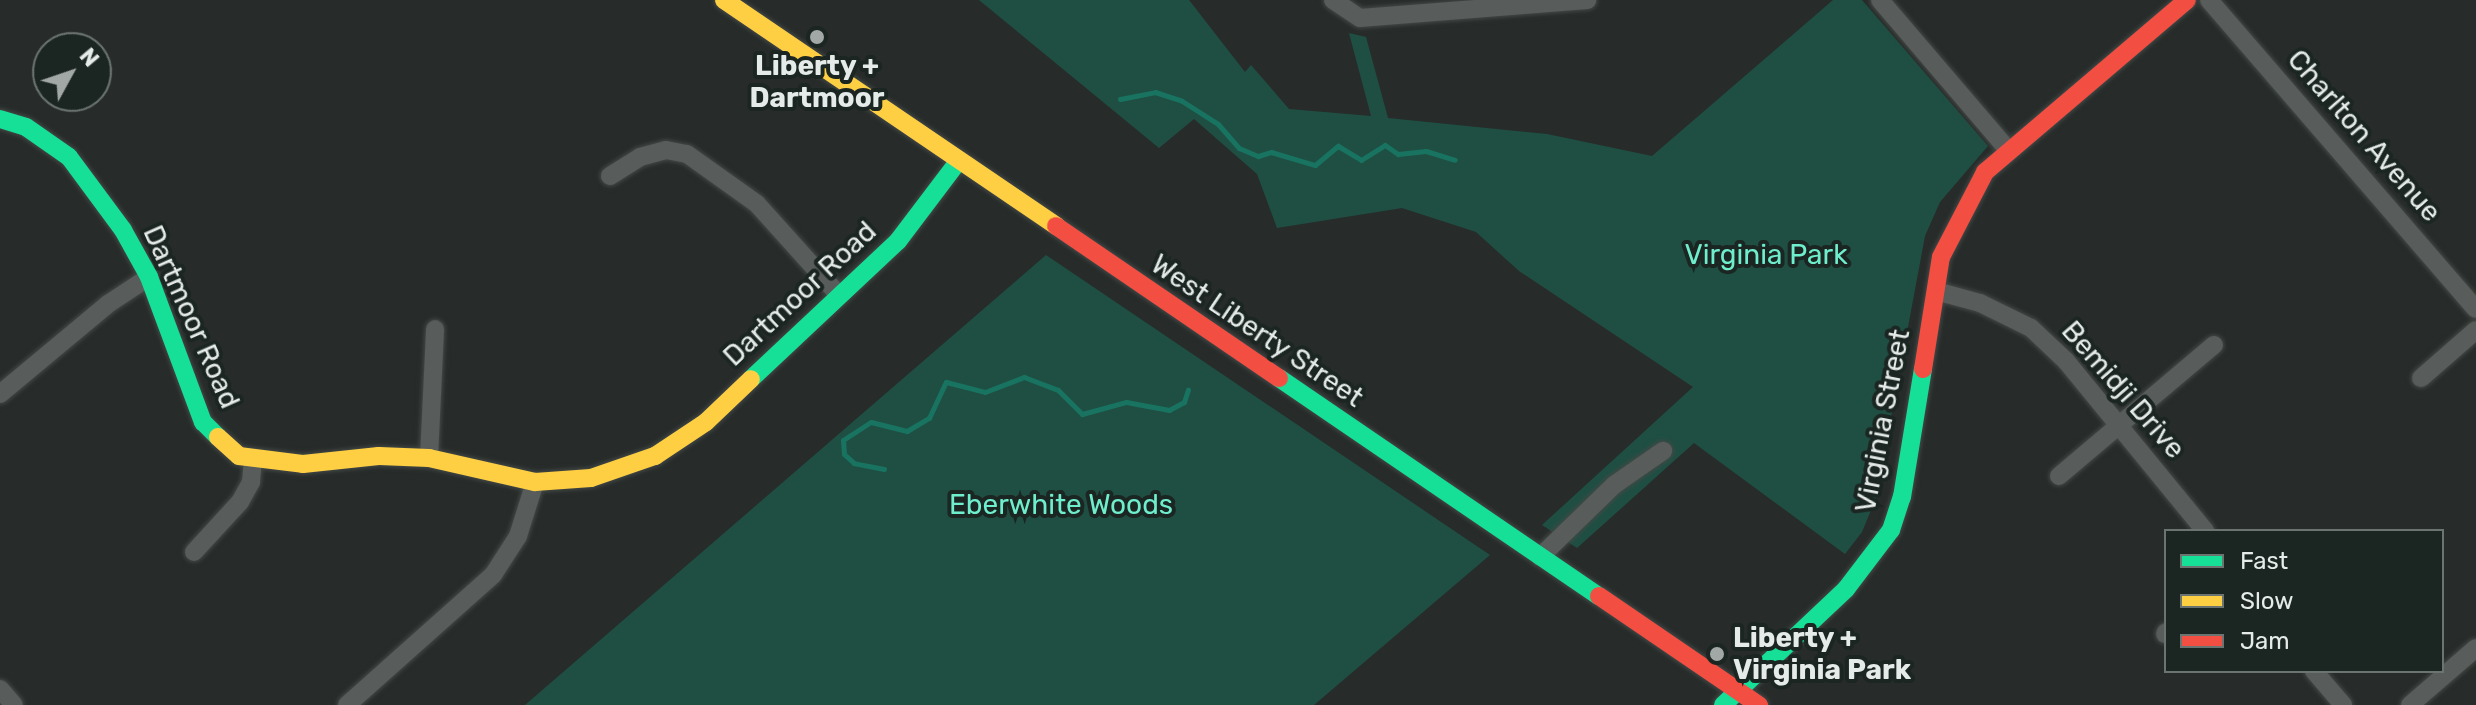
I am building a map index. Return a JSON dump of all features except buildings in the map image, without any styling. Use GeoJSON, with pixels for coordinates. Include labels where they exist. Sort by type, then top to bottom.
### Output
{"type":"FeatureCollection","features":[{"type":"Feature","properties":{"kind":"street","name":"West Liberty Street"},"geometry":{"type":"LineString","coordinates":[[724,0],[957,163],[1759,705]]}},
{"type":"Feature","properties":{"kind":"street"},"geometry":{"type":"LineString","coordinates":[[1333,0],[1360,18],[1587,0]]}},
{"type":"Feature","properties":{"kind":"street"},"geometry":{"type":"LineString","coordinates":[[1880,0],[2008,150]]}},
{"type":"Feature","properties":{"kind":"street","name":"Virginia Street"},"geometry":{"type":"LineString","coordinates":[[1723,705],[1846,589],[1891,530],[1902,497],[1941,257],[1958,216],[1985,172],[2187,0]]}},
{"type":"Feature","properties":{"kind":"street","name":"Charlton Avenue"},"geometry":{"type":"LineString","coordinates":[[2209,0],[2476,309]]}},
{"type":"Feature","properties":{"kind":"street","name":"Dartmoor Road"},"geometry":{"type":"LineString","coordinates":[[0,119],[26,127],[69,157],[123,230],[149,277],[203,422],[227,447],[253,461],[303,464],[379,456],[429,458],[535,482],[591,478],[655,456],[706,422],[898,241],[957,163]]}},
{"type":"Feature","properties":{"kind":"street"},"geometry":{"type":"LineString","coordinates":[[610,176],[640,157],[666,150],[687,154],[757,204],[839,295]]}},
{"type":"Feature","properties":{"kind":"street"},"geometry":{"type":"LineString","coordinates":[[0,394],[108,304],[149,277]]}},
{"type":"Feature","properties":{"kind":"street","name":"Bemidji Drive"},"geometry":{"type":"LineString","coordinates":[[1936,291],[1980,303],[2031,328],[2118,424],[2203,529]]}},
{"type":"Feature","properties":{"kind":"street"},"geometry":{"type":"LineString","coordinates":[[429,458],[435,329]]}},
{"type":"Feature","properties":{"kind":"street"},"geometry":{"type":"LineString","coordinates":[[2421,378],[2476,330]]}},
{"type":"Feature","properties":{"kind":"street"},"geometry":{"type":"LineString","coordinates":[[2059,476],[2214,345]]}},
{"type":"Feature","properties":{"kind":"street"},"geometry":{"type":"LineString","coordinates":[[1540,557],[1614,485],[1663,451]]}},
{"type":"Feature","properties":{"kind":"street"},"geometry":{"type":"LineString","coordinates":[[194,552],[240,502],[251,482],[253,461]]}},
{"type":"Feature","properties":{"kind":"street"},"geometry":{"type":"LineString","coordinates":[[347,705],[493,575],[518,536],[535,482]]}},
{"type":"Feature","properties":{"kind":"street"},"geometry":{"type":"LineString","coordinates":[[2410,705],[2476,648]]}},
{"type":"Feature","properties":{"kind":"street"},"geometry":{"type":"LineString","coordinates":[[2316,673],[2343,705]]}},
{"type":"Feature","properties":{"kind":"street"},"geometry":{"type":"LineString","coordinates":[[0,689],[14,705]]}},
{"type":"Feature","properties":{"kind":"green space","name":"Virginia Park"},"geometry":{"type":"Polygon","coordinates":[[[979,0],[1189,0],[1245,72],[1251,65],[1289,109],[1371,116],[1349,33],[1366,37],[1388,118],[1547,134],[1652,156],[1833,0],[1862,0],[1988,146],[1940,202],[1925,236],[1876,498],[1862,532],[1845,554],[1694,443],[1577,548],[1542,525],[1693,387],[1519,271],[1476,232],[1402,208],[1277,228],[1257,174],[1194,119],[1159,148],[979,0]]]}},
{"type":"Feature","properties":{"kind":"green space","name":"Eberwhite Woods"},"geometry":{"type":"Polygon","coordinates":[[[1046,255],[1490,555],[1314,705],[525,705],[1046,255]]]}},
{"type":"Feature","properties":{"kind":"waterway"},"geometry":{"type":"LineString","coordinates":[[1120,99],[1155,92],[1182,101],[1218,124],[1239,148],[1258,156],[1271,152],[1315,165],[1338,146],[1361,160],[1385,145],[1398,154],[1426,151],[1455,160]]}},
{"type":"Feature","properties":{"kind":"waterway"},"geometry":{"type":"LineString","coordinates":[[884,469],[854,463],[844,454],[843,440],[871,422],[907,431],[929,418],[946,382],[985,392],[1024,377],[1058,390],[1082,414],[1126,402],[1169,410],[1184,402],[1188,390]]}},
{"type":"Feature","properties":{"kind":"traffic: fast"},"geometry":{"type":"LineString","coordinates":[[0,119],[26,127],[69,157],[123,230],[149,277],[203,422],[218,437]]}},
{"type":"Feature","properties":{"kind":"traffic: fast"},"geometry":{"type":"LineString","coordinates":[[751,379],[898,241],[957,163]]}},
{"type":"Feature","properties":{"kind":"traffic: fast"},"geometry":{"type":"LineString","coordinates":[[1723,705],[1846,589],[1891,530],[1902,497],[1923,369]]}},
{"type":"Feature","properties":{"kind":"traffic: fast"},"geometry":{"type":"LineString","coordinates":[[1279,378],[1599,596]]}},
{"type":"Feature","properties":{"kind":"traffic: slow"},"geometry":{"type":"LineString","coordinates":[[724,0],[1056,226]]}},
{"type":"Feature","properties":{"kind":"traffic: slow"},"geometry":{"type":"LineString","coordinates":[[218,437],[239,456],[303,464],[379,456],[429,458],[535,482],[591,478],[655,456],[706,422],[751,379]]}},
{"type":"Feature","properties":{"kind":"traffic: jam"},"geometry":{"type":"LineString","coordinates":[[1923,369],[1941,257],[1985,172],[2187,0]]}},
{"type":"Feature","properties":{"kind":"traffic: jam"},"geometry":{"type":"LineString","coordinates":[[1056,226],[1279,378]]}},
{"type":"Feature","properties":{"kind":"traffic: jam"},"geometry":{"type":"LineString","coordinates":[[1599,596],[1759,705]]}},
{"type":"Feature","properties":{"kind":"place","name":"Liberty + Dartmoor"},"geometry":{"type":"Point","coordinates":[817,37]}},
{"type":"Feature","properties":{"kind":"place","name":"Liberty + Virginia Park"},"geometry":{"type":"Point","coordinates":[1717,654]}}]}
